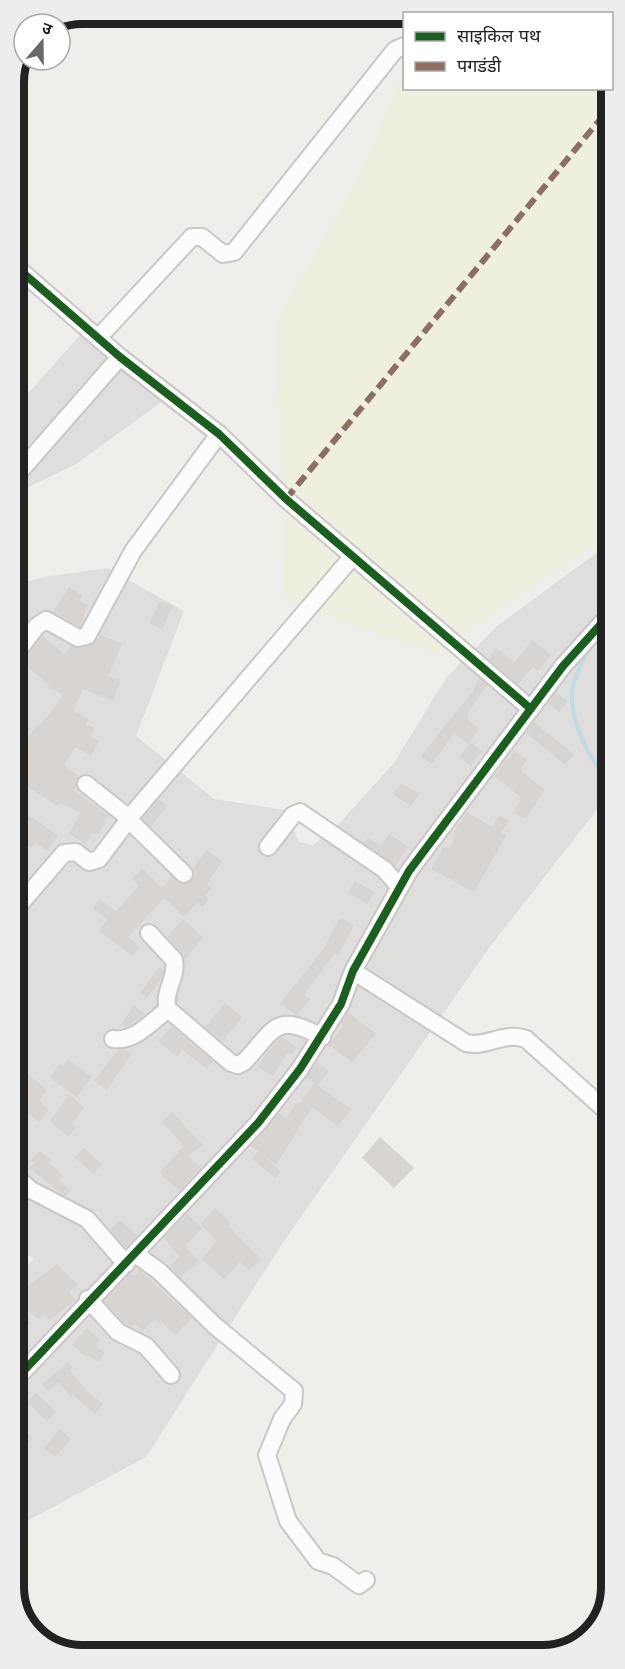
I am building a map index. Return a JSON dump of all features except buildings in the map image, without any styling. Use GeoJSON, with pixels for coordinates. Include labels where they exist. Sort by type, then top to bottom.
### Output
{"type":"FeatureCollection","features":[{"type":"Feature","properties":{"kind":"street"},"geometry":{"type":"LineString","coordinates":[[98,338],[192,237],[202,237],[223,254],[234,252],[395,50],[403,47]]}},
{"type":"Feature","properties":{"kind":"street"},"geometry":{"type":"LineString","coordinates":[[24,274],[120,357],[219,434],[286,499],[531,709]]}},
{"type":"Feature","properties":{"kind":"street"},"geometry":{"type":"LineString","coordinates":[[24,467],[120,357]]}},
{"type":"Feature","properties":{"kind":"street"},"geometry":{"type":"LineString","coordinates":[[24,644],[42,621],[53,622],[78,638],[87,636],[133,551],[219,434]]}},
{"type":"Feature","properties":{"kind":"street"},"geometry":{"type":"LineString","coordinates":[[24,900],[64,853],[72,851],[89,862],[96,862],[129,819],[353,556]]}},
{"type":"Feature","properties":{"kind":"street"},"geometry":{"type":"LineString","coordinates":[[24,1370],[88,1299],[131,1259],[258,1123],[322,1037],[341,1004],[353,971],[399,886],[531,709],[578,648],[601,624]]}},
{"type":"Feature","properties":{"kind":"street"},"geometry":{"type":"LineString","coordinates":[[86,784],[129,819],[184,873]]}},
{"type":"Feature","properties":{"kind":"street"},"geometry":{"type":"LineString","coordinates":[[268,847],[293,815],[300,812],[385,870],[399,886]]}},
{"type":"Feature","properties":{"kind":"street"},"geometry":{"type":"LineString","coordinates":[[149,933],[174,960],[175,973],[166,1000],[168,1009],[235,1064],[244,1062],[279,1026],[295,1024],[322,1037]]}},
{"type":"Feature","properties":{"kind":"street"},"geometry":{"type":"LineString","coordinates":[[353,971],[466,1043],[474,1045],[510,1036],[526,1039],[601,1107]]}},
{"type":"Feature","properties":{"kind":"street"},"geometry":{"type":"LineString","coordinates":[[113,1039],[123,1040],[133,1037],[168,1009]]}},
{"type":"Feature","properties":{"kind":"street"},"geometry":{"type":"LineString","coordinates":[[24,1184],[31,1190],[87,1219],[131,1259],[159,1271],[214,1325],[294,1391],[293,1404],[282,1419],[267,1455],[288,1521],[318,1561],[333,1566],[359,1585],[366,1580]]}},
{"type":"Feature","properties":{"kind":"street"},"geometry":{"type":"LineString","coordinates":[[88,1299],[118,1332],[146,1346],[171,1375]]}},
{"type":"Feature","properties":{"kind":"shaded area"},"geometry":{"type":"Polygon","coordinates":[[[90,324],[167,398],[76,464],[24,489],[24,398],[90,324]]]}},
{"type":"Feature","properties":{"kind":"shaded area"},"geometry":{"type":"Polygon","coordinates":[[[601,550],[601,805],[489,948],[282,1244],[146,1457],[24,1523],[24,1270],[34,1258],[24,1254],[24,582],[44,577],[107,568],[184,611],[136,736],[214,799],[284,810],[299,842],[313,845],[336,827],[394,763],[446,678],[497,626],[601,550]]]}},
{"type":"Feature","properties":{"kind":"green space"},"geometry":{"type":"Polygon","coordinates":[[[403,73],[403,90],[601,90],[601,540],[435,653],[286,601],[275,323],[359,176],[403,73]]]}},
{"type":"Feature","properties":{"kind":"waterway"},"geometry":{"type":"LineString","coordinates":[[589,647],[574,680],[572,702],[582,739],[601,770]]}},
{"type":"Feature","properties":{"kind":"marked path"},"geometry":{"type":"LineString","coordinates":[[286,499],[601,120]]}},
{"type":"Feature","properties":{"kind":"cycle path"},"geometry":{"type":"LineString","coordinates":[[24,274],[120,357],[219,434],[286,499],[531,709]]}},
{"type":"Feature","properties":{"kind":"cycle path"},"geometry":{"type":"LineString","coordinates":[[24,1371],[258,1123],[300,1069],[341,1004],[353,971],[409,871],[563,666],[601,624]]}}]}
